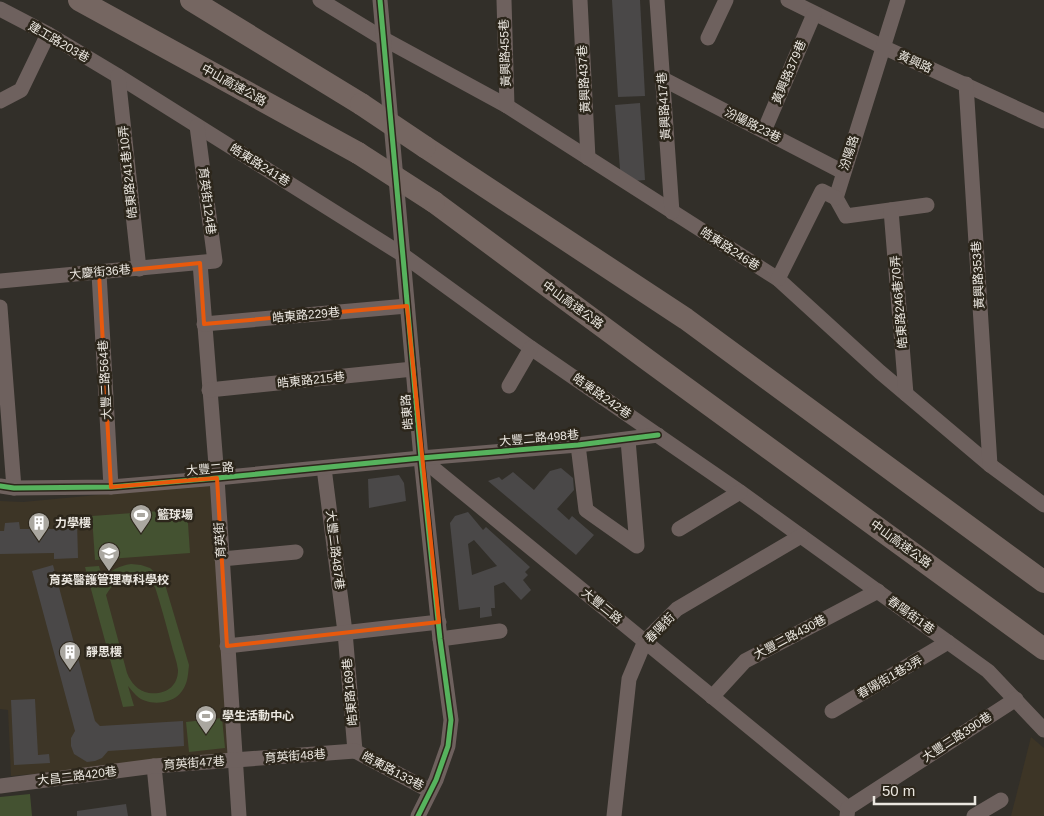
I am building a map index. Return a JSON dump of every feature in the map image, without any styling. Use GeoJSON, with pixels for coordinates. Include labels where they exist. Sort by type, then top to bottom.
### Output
{"type":"FeatureCollection","features":[{"type":"Feature","properties":{"kind":"highway","name":"中山高速公路"},"geometry":{"type":"LineString","coordinates":[[79,0],[358,153],[434,202],[649,362],[1044,648]]}},
{"type":"Feature","properties":{"kind":"highway"},"geometry":{"type":"LineString","coordinates":[[192,0],[360,104],[686,319],[1044,582]]}},
{"type":"Feature","properties":{"kind":"street","name":"皓東路246巷"},"geometry":{"type":"LineString","coordinates":[[320,0],[384,39],[507,106],[778,279],[906,394],[990,465],[1044,504]]}},
{"type":"Feature","properties":{"kind":"street","name":"皓東路"},"geometry":{"type":"LineString","coordinates":[[380,0],[421,458],[440,640],[451,720],[448,746],[418,816]]}},
{"type":"Feature","properties":{"kind":"street","name":"黃興路455巷"},"geometry":{"type":"LineString","coordinates":[[504,0],[507,106]]}},
{"type":"Feature","properties":{"kind":"street","name":"黃興路437巷"},"geometry":{"type":"LineString","coordinates":[[580,0],[588,158]]}},
{"type":"Feature","properties":{"kind":"street","name":"黃興路417巷"},"geometry":{"type":"LineString","coordinates":[[657,0],[672,212]]}},
{"type":"Feature","properties":{"kind":"street"},"geometry":{"type":"LineString","coordinates":[[708,38],[726,0]]}},
{"type":"Feature","properties":{"kind":"street","name":"黃興路"},"geometry":{"type":"LineString","coordinates":[[788,0],[883,47],[1044,121]]}},
{"type":"Feature","properties":{"kind":"street","name":"汾陽路"},"geometry":{"type":"LineString","coordinates":[[836,198],[898,0]]}},
{"type":"Feature","properties":{"kind":"street","name":"建工路203巷"},"geometry":{"type":"LineString","coordinates":[[0,9],[48,34],[118,76]]}},
{"type":"Feature","properties":{"kind":"street","name":"黃興路379巷"},"geometry":{"type":"LineString","coordinates":[[764,131],[814,14]]}},
{"type":"Feature","properties":{"kind":"street"},"geometry":{"type":"LineString","coordinates":[[0,101],[21,90],[48,34]]}},
{"type":"Feature","properties":{"kind":"street","name":"皓東路241巷"},"geometry":{"type":"LineString","coordinates":[[118,76],[403,255]]}},
{"type":"Feature","properties":{"kind":"street","name":"皓東路241巷10弄"},"geometry":{"type":"LineString","coordinates":[[118,76],[139,269]]}},
{"type":"Feature","properties":{"kind":"street","name":"汾陽路23巷"},"geometry":{"type":"LineString","coordinates":[[662,79],[843,172]]}},
{"type":"Feature","properties":{"kind":"street","name":"黃興路353巷"},"geometry":{"type":"LineString","coordinates":[[966,84],[990,465]]}},
{"type":"Feature","properties":{"kind":"street","name":"育英街124巷"},"geometry":{"type":"LineString","coordinates":[[197,126],[215,261],[200,263]]}},
{"type":"Feature","properties":{"kind":"street"},"geometry":{"type":"LineString","coordinates":[[778,279],[822,191],[836,198],[846,216],[927,205]]}},
{"type":"Feature","properties":{"kind":"street","name":"皓東路246巷70弄"},"geometry":{"type":"LineString","coordinates":[[891,210],[906,394]]}},
{"type":"Feature","properties":{"kind":"street","name":"皓東路242巷"},"geometry":{"type":"LineString","coordinates":[[403,255],[532,348],[801,536]]}},
{"type":"Feature","properties":{"kind":"street","name":"大慶街36巷"},"geometry":{"type":"LineString","coordinates":[[0,281],[200,263]]}},
{"type":"Feature","properties":{"kind":"street","name":"育英街"},"geometry":{"type":"LineString","coordinates":[[200,263],[217,478],[239,816]]}},
{"type":"Feature","properties":{"kind":"street","name":"大豐二路564巷"},"geometry":{"type":"LineString","coordinates":[[99,272],[111,487]]}},
{"type":"Feature","properties":{"kind":"street","name":"皓東路229巷"},"geometry":{"type":"LineString","coordinates":[[204,324],[407,306]]}},
{"type":"Feature","properties":{"kind":"street"},"geometry":{"type":"LineString","coordinates":[[0,310],[7,487]]}},
{"type":"Feature","properties":{"kind":"street"},"geometry":{"type":"LineString","coordinates":[[509,386],[532,348]]}},
{"type":"Feature","properties":{"kind":"street","name":"皓東路215巷"},"geometry":{"type":"LineString","coordinates":[[209,390],[413,370]]}},
{"type":"Feature","properties":{"kind":"street","name":"大豐二路498巷"},"geometry":{"type":"LineString","coordinates":[[421,458],[578,445],[658,435]]}},
{"type":"Feature","properties":{"kind":"street"},"geometry":{"type":"LineString","coordinates":[[578,445],[586,510],[637,546],[628,440]]}},
{"type":"Feature","properties":{"kind":"street","name":"大豐二路"},"geometry":{"type":"LineString","coordinates":[[7,487],[111,487],[421,458],[645,641],[847,812]]}},
{"type":"Feature","properties":{"kind":"street","name":"大豐二路487巷"},"geometry":{"type":"LineString","coordinates":[[324,468],[345,632]]}},
{"type":"Feature","properties":{"kind":"street"},"geometry":{"type":"LineString","coordinates":[[679,529],[740,492]]}},
{"type":"Feature","properties":{"kind":"street","name":"春陽街"},"geometry":{"type":"LineString","coordinates":[[614,816],[628,679],[645,641],[677,609],[801,536]]}},
{"type":"Feature","properties":{"kind":"street","name":"春陽街1巷"},"geometry":{"type":"LineString","coordinates":[[801,536],[988,671],[1044,730]]}},
{"type":"Feature","properties":{"kind":"street"},"geometry":{"type":"LineString","coordinates":[[222,559],[296,552]]}},
{"type":"Feature","properties":{"kind":"street","name":"大豐二路430巷"},"geometry":{"type":"LineString","coordinates":[[712,697],[745,661],[878,591]]}},
{"type":"Feature","properties":{"kind":"street"},"geometry":{"type":"LineString","coordinates":[[227,646],[439,622]]}},
{"type":"Feature","properties":{"kind":"street"},"geometry":{"type":"LineString","coordinates":[[440,640],[500,631]]}},
{"type":"Feature","properties":{"kind":"street","name":"皓東路169巷"},"geometry":{"type":"LineString","coordinates":[[345,632],[355,751]]}},
{"type":"Feature","properties":{"kind":"street","name":"春陽街1巷3弄"},"geometry":{"type":"LineString","coordinates":[[832,711],[948,642]]}},
{"type":"Feature","properties":{"kind":"street","name":"大豐二路390巷"},"geometry":{"type":"LineString","coordinates":[[847,812],[1016,699]]}},
{"type":"Feature","properties":{"kind":"street","name":"育英街48巷"},"geometry":{"type":"LineString","coordinates":[[234,760],[355,751]]}},
{"type":"Feature","properties":{"kind":"street","name":"皓東路133巷"},"geometry":{"type":"LineString","coordinates":[[355,751],[430,791]]}},
{"type":"Feature","properties":{"kind":"street","name":"育英街47巷"},"geometry":{"type":"LineString","coordinates":[[154,766],[234,760]]}},
{"type":"Feature","properties":{"kind":"street"},"geometry":{"type":"LineString","coordinates":[[154,766],[159,816]]}},
{"type":"Feature","properties":{"kind":"street","name":"大昌二路420巷"},"geometry":{"type":"LineString","coordinates":[[0,786],[154,766]]}},
{"type":"Feature","properties":{"kind":"street"},"geometry":{"type":"LineString","coordinates":[[974,816],[1001,800]]}},
{"type":"Feature","properties":{"kind":"highlighted area"},"geometry":{"type":"Polygon","coordinates":[[[200,263],[204,324],[407,306],[439,622],[227,646],[217,478],[111,487],[99,273],[200,263]]]}},
{"type":"Feature","properties":{"kind":"shaded area","name":"育英醫護管理專科學校"},"geometry":{"type":"Polygon","coordinates":[[[213,484],[231,757],[11,776],[8,710],[0,709],[0,501],[23,502],[213,484]]]}},
{"type":"Feature","properties":{"kind":"shaded area"},"geometry":{"type":"Polygon","coordinates":[[[1031,737],[1044,748],[1044,816],[1011,816],[1031,737]]]}},
{"type":"Feature","properties":{"kind":"green space","name":"籃球場"},"geometry":{"type":"Polygon","coordinates":[[[187,509],[190,553],[95,560],[92,516],[187,509]]]}},
{"type":"Feature","properties":{"kind":"green space"},"geometry":{"type":"Polygon","coordinates":[[[131,564],[150,568],[164,581],[189,665],[185,685],[175,698],[166,702],[150,702],[138,697],[128,686],[134,706],[123,707],[85,567],[99,566],[103,580],[119,567],[131,564]],[[132,576],[117,582],[106,595],[129,677],[135,686],[141,690],[149,693],[160,693],[170,689],[176,681],[178,670],[155,587],[143,578],[132,576]]]}},
{"type":"Feature","properties":{"kind":"green space","name":"學生活動中心"},"geometry":{"type":"Polygon","coordinates":[[[222,718],[225,748],[189,752],[186,722],[222,718]]]}},
{"type":"Feature","properties":{"kind":"green space"},"geometry":{"type":"Polygon","coordinates":[[[30,794],[32,816],[0,816],[0,797],[30,794]]]}},
{"type":"Feature","properties":{"kind":"building"},"geometry":{"type":"Polygon","coordinates":[[[612,0],[640,0],[645,96],[618,97],[612,0]]]}},
{"type":"Feature","properties":{"kind":"building"},"geometry":{"type":"Polygon","coordinates":[[[640,103],[645,180],[621,182],[615,105],[640,103]]]}},
{"type":"Feature","properties":{"kind":"building"},"geometry":{"type":"Polygon","coordinates":[[[561,468],[573,478],[574,490],[557,509],[569,520],[572,516],[594,535],[576,555],[488,481],[499,477],[502,480],[513,472],[534,490],[550,471],[561,468]]]}},
{"type":"Feature","properties":{"kind":"building"},"geometry":{"type":"Polygon","coordinates":[[[399,475],[404,483],[406,501],[369,508],[368,479],[399,475]]]}},
{"type":"Feature","properties":{"kind":"building"},"geometry":{"type":"Polygon","coordinates":[[[468,512],[483,530],[486,527],[530,567],[525,572],[528,575],[523,580],[531,590],[521,600],[504,582],[494,586],[495,608],[491,608],[492,616],[480,618],[480,607],[459,610],[450,523],[455,516],[468,512]],[[474,540],[468,544],[472,575],[497,566],[474,540]]]}},
{"type":"Feature","properties":{"kind":"building","name":"力學樓"},"geometry":{"type":"Polygon","coordinates":[[[19,522],[20,529],[55,529],[55,522],[77,522],[78,558],[54,559],[54,553],[0,554],[0,531],[4,531],[5,523],[19,522]]]}},
{"type":"Feature","properties":{"kind":"building","name":"靜思樓"},"geometry":{"type":"Polygon","coordinates":[[[53,565],[95,721],[100,726],[183,721],[184,746],[108,751],[102,758],[87,762],[74,754],[71,738],[75,731],[32,571],[53,565]]]}},
{"type":"Feature","properties":{"kind":"building"},"geometry":{"type":"Polygon","coordinates":[[[35,699],[38,755],[49,754],[50,763],[14,765],[11,700],[35,699]]]}},
{"type":"Feature","properties":{"kind":"building"},"geometry":{"type":"Polygon","coordinates":[[[126,804],[128,816],[77,816],[77,811],[126,804]]]}},
{"type":"Feature","properties":{"kind":"cycle path"},"geometry":{"type":"LineString","coordinates":[[380,0],[421,458],[440,639],[451,720],[448,746],[436,780],[418,816]]}},
{"type":"Feature","properties":{"kind":"cycle path"},"geometry":{"type":"LineString","coordinates":[[0,486],[14,488],[111,487],[578,445],[658,435]]}},
{"type":"Feature","properties":{"kind":"place","name":"籃球場"},"geometry":{"type":"Point","coordinates":[141,534]}},
{"type":"Feature","properties":{"kind":"place","name":"力學樓"},"geometry":{"type":"Point","coordinates":[39,542]}},
{"type":"Feature","properties":{"kind":"place","name":"育英醫護管理專科學校"},"geometry":{"type":"Point","coordinates":[109,572]}},
{"type":"Feature","properties":{"kind":"place","name":"靜思樓"},"geometry":{"type":"Point","coordinates":[70,671]}},
{"type":"Feature","properties":{"kind":"place","name":"學生活動中心"},"geometry":{"type":"Point","coordinates":[206,735]}}]}
